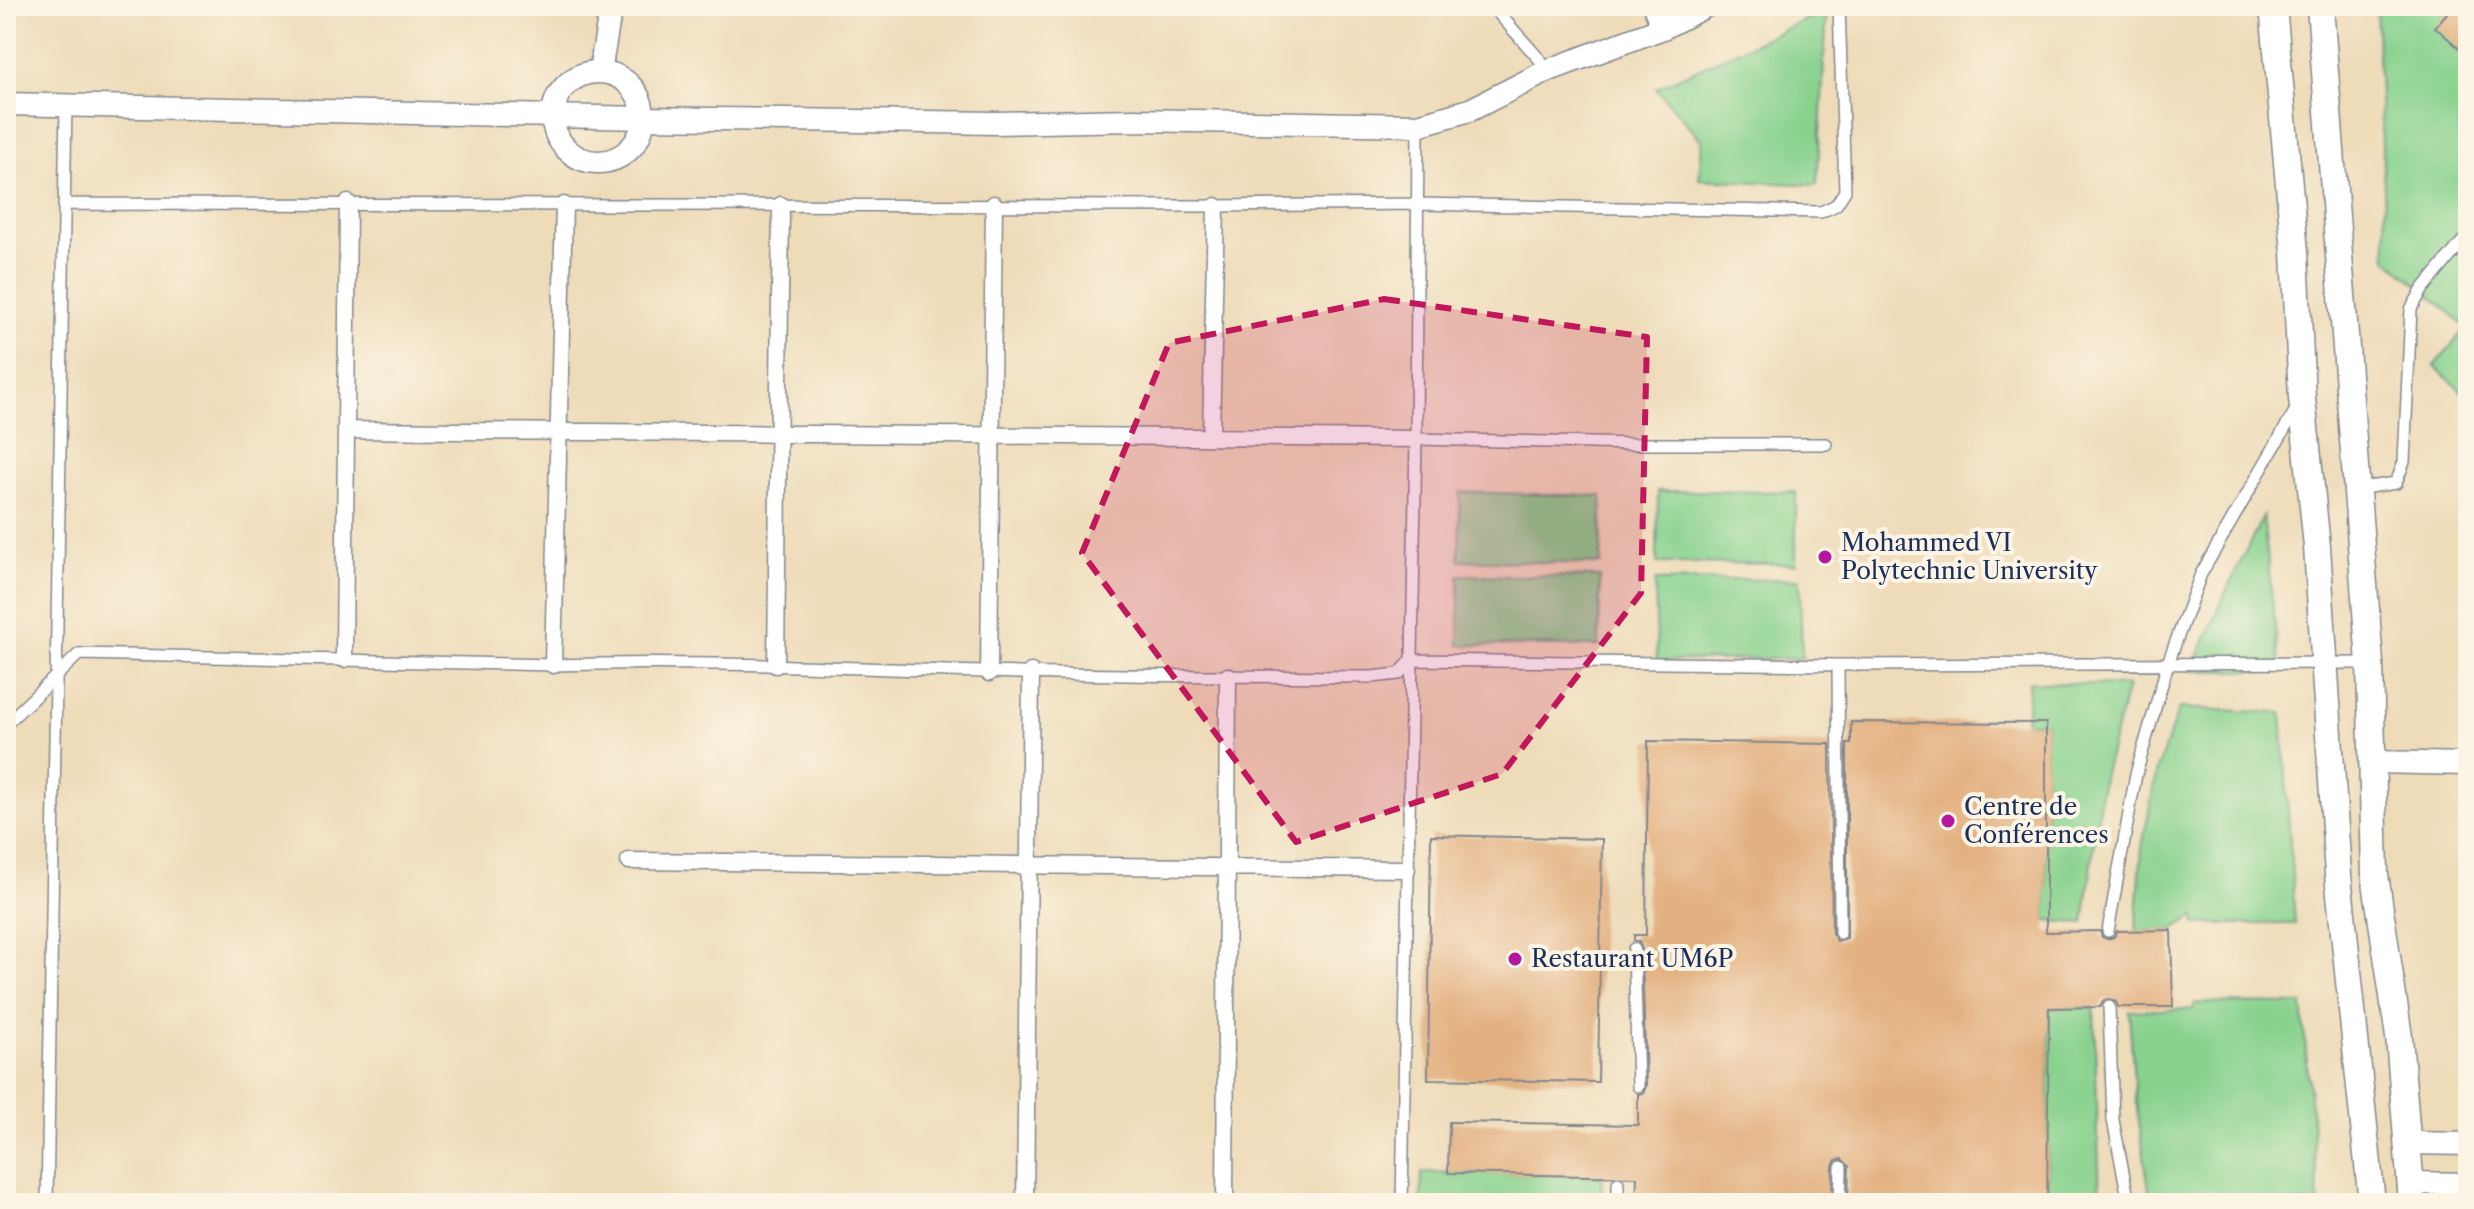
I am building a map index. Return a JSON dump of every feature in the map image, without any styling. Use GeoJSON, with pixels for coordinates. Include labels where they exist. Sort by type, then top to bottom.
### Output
{"type":"FeatureCollection","features":[{"type":"Feature","properties":{"kind":"street"},"geometry":{"type":"LineString","coordinates":[[600,72],[611,6]]}},
{"type":"Feature","properties":{"kind":"street"},"geometry":{"type":"LineString","coordinates":[[1654,6],[1663,28]]}},
{"type":"Feature","properties":{"kind":"street"},"geometry":{"type":"LineString","coordinates":[[6,104],[644,118],[997,123],[1133,120],[1418,125],[1470,110],[1549,70],[1663,28],[1706,6]]}},
{"type":"Feature","properties":{"kind":"street"},"geometry":{"type":"LineString","coordinates":[[2273,6],[2295,252],[2302,398],[2317,547],[2338,875],[2372,1203]]}},
{"type":"Feature","properties":{"kind":"street"},"geometry":{"type":"LineString","coordinates":[[2320,6],[2370,663],[2375,875],[2399,1037],[2412,1193],[2468,1184]]}},
{"type":"Feature","properties":{"kind":"street"},"geometry":{"type":"LineString","coordinates":[[600,72],[617,76],[631,87],[641,101],[644,118],[634,145],[624,155],[611,161],[598,162],[584,160],[561,143],[553,116],[556,102],[573,80],[600,72]]}},
{"type":"Feature","properties":{"kind":"street"},"geometry":{"type":"LineString","coordinates":[[344,659],[348,203]]}},
{"type":"Feature","properties":{"kind":"street"},"geometry":{"type":"LineString","coordinates":[[989,673],[994,204]]}},
{"type":"Feature","properties":{"kind":"street"},"geometry":{"type":"LineString","coordinates":[[553,665],[564,205]]}},
{"type":"Feature","properties":{"kind":"street"},"geometry":{"type":"LineString","coordinates":[[776,665],[781,205]]}},
{"type":"Feature","properties":{"kind":"street"},"geometry":{"type":"LineString","coordinates":[[1211,437],[1216,206]]}},
{"type":"Feature","properties":{"kind":"street"},"geometry":{"type":"LineString","coordinates":[[346,430],[1416,439]]}},
{"type":"Feature","properties":{"kind":"street"},"geometry":{"type":"LineString","coordinates":[[1025,1203],[1031,672]]}},
{"type":"Feature","properties":{"kind":"street"},"geometry":{"type":"LineString","coordinates":[[1225,1203],[1228,676]]}},
{"type":"Feature","properties":{"kind":"street"},"geometry":{"type":"LineString","coordinates":[[2373,762],[2468,764]]}},
{"type":"Feature","properties":{"kind":"street"},"geometry":{"type":"LineString","coordinates":[[629,861],[1407,869]]}},
{"type":"Feature","properties":{"kind":"street"},"geometry":{"type":"LineString","coordinates":[[2408,1143],[2468,1144]]}},
{"type":"Feature","properties":{"kind":"lane"},"geometry":{"type":"LineString","coordinates":[[1492,6],[1549,70]]}},
{"type":"Feature","properties":{"kind":"lane"},"geometry":{"type":"LineString","coordinates":[[65,204],[1417,204],[1821,212],[1836,205],[1845,191],[1839,6]]}},
{"type":"Feature","properties":{"kind":"lane"},"geometry":{"type":"LineString","coordinates":[[47,1203],[66,105]]}},
{"type":"Feature","properties":{"kind":"lane"},"geometry":{"type":"LineString","coordinates":[[1402,1203],[1416,439],[1418,125]]}},
{"type":"Feature","properties":{"kind":"lane"},"geometry":{"type":"LineString","coordinates":[[2356,489],[2396,483],[2404,462],[2411,309],[2423,289],[2468,235]]}},
{"type":"Feature","properties":{"kind":"lane"},"geometry":{"type":"LineString","coordinates":[[2108,931],[2136,774],[2168,663],[2201,574],[2302,398]]}},
{"type":"Feature","properties":{"kind":"lane"},"geometry":{"type":"LineString","coordinates":[[1416,439],[1826,444]]}},
{"type":"Feature","properties":{"kind":"lane"},"geometry":{"type":"LineString","coordinates":[[6,724],[79,654],[1228,676],[1380,676],[1399,674],[1412,660],[1838,665],[2370,663]]}},
{"type":"Feature","properties":{"kind":"lane"},"geometry":{"type":"LineString","coordinates":[[1838,665],[1840,933]]}},
{"type":"Feature","properties":{"kind":"lane"},"geometry":{"type":"LineString","coordinates":[[1634,949],[1638,1086]]}},
{"type":"Feature","properties":{"kind":"lane"},"geometry":{"type":"LineString","coordinates":[[2109,1007],[2113,1120],[2129,1203]]}},
{"type":"Feature","properties":{"kind":"lane"},"geometry":{"type":"LineString","coordinates":[[1840,1203],[1841,1167]]}},
{"type":"Feature","properties":{"kind":"lane"},"geometry":{"type":"LineString","coordinates":[[1618,1183],[1618,1203]]}},
{"type":"Feature","properties":{"kind":"highlighted area"},"geometry":{"type":"Polygon","coordinates":[[[1384,299],[1647,337],[1641,593],[1502,774],[1296,842],[1082,553],[1169,343],[1384,299]]]}},
{"type":"Feature","properties":{"kind":"green space"},"geometry":{"type":"Polygon","coordinates":[[[2376,6],[2468,6],[2468,397],[2434,366],[2467,327],[2387,259],[2376,6]]]}},
{"type":"Feature","properties":{"kind":"green space"},"geometry":{"type":"Polygon","coordinates":[[[1827,10],[1817,185],[1699,179],[1702,141],[1656,88],[1827,10]]]}},
{"type":"Feature","properties":{"kind":"green space"},"geometry":{"type":"Polygon","coordinates":[[[1658,491],[1796,492],[1796,564],[1657,563],[1658,491]]]}},
{"type":"Feature","properties":{"kind":"green space"},"geometry":{"type":"Polygon","coordinates":[[[1460,492],[1602,496],[1601,564],[1459,560],[1460,492]]]}},
{"type":"Feature","properties":{"kind":"green space"},"geometry":{"type":"Polygon","coordinates":[[[2263,516],[2280,671],[2192,671],[2225,594],[2263,516]]]}},
{"type":"Feature","properties":{"kind":"green space"},"geometry":{"type":"Polygon","coordinates":[[[1459,575],[1600,577],[1599,646],[1459,645],[1459,575]]]}},
{"type":"Feature","properties":{"kind":"green space"},"geometry":{"type":"Polygon","coordinates":[[[1800,579],[1802,658],[1657,661],[1655,581],[1800,579]]]}},
{"type":"Feature","properties":{"kind":"green space"},"geometry":{"type":"Polygon","coordinates":[[[2029,682],[2128,686],[2103,777],[2084,923],[2046,921],[2046,723],[2026,723],[2029,682]]]}},
{"type":"Feature","properties":{"kind":"green space"},"geometry":{"type":"Polygon","coordinates":[[[2179,708],[2282,713],[2295,924],[2196,924],[2195,916],[2171,930],[2136,931],[2142,847],[2157,770],[2179,708]]]}},
{"type":"Feature","properties":{"kind":"green space"},"geometry":{"type":"Polygon","coordinates":[[[2195,1003],[2302,1004],[2319,1203],[2151,1203],[2135,1095],[2129,1011],[2193,1009],[2195,1003]]]}},
{"type":"Feature","properties":{"kind":"green space"},"geometry":{"type":"Polygon","coordinates":[[[2094,1007],[2100,1203],[2047,1203],[2049,1008],[2094,1007]]]}},
{"type":"Feature","properties":{"kind":"green space"},"geometry":{"type":"Polygon","coordinates":[[[1422,1172],[1602,1176],[1602,1203],[1421,1203],[1422,1172]]]}},
{"type":"Feature","properties":{"kind":"building"},"geometry":{"type":"Polygon","coordinates":[[[2453,6],[2468,6],[2468,56],[2435,27],[2453,6]]]}},
{"type":"Feature","properties":{"kind":"building"},"geometry":{"type":"Polygon","coordinates":[[[1851,722],[2046,723],[2046,932],[2100,931],[2102,937],[2107,939],[2114,937],[2117,931],[2171,930],[2173,1007],[2118,1007],[2116,1002],[2109,999],[2104,1000],[2100,1007],[2049,1008],[2047,1203],[1848,1203],[1849,1166],[1842,1159],[1836,1160],[1833,1166],[1832,1203],[1636,1203],[1637,1177],[1448,1173],[1449,1122],[1638,1125],[1638,1094],[1643,1093],[1646,1086],[1642,949],[1639,942],[1634,941],[1634,935],[1646,935],[1648,741],[1830,744],[1832,933],[1837,941],[1847,938],[1847,744],[1851,744],[1851,722]]]}},
{"type":"Feature","properties":{"kind":"building","name":"Restaurant UM6P"},"geometry":{"type":"Polygon","coordinates":[[[1431,835],[1602,839],[1598,1082],[1428,1079],[1431,835]]]}},
{"type":"Feature","properties":{"kind":"place","name":"Mohammed VI Polytechnic University"},"geometry":{"type":"Point","coordinates":[1825,557]}},
{"type":"Feature","properties":{"kind":"place","name":"Centre de Conférences"},"geometry":{"type":"Point","coordinates":[1948,821]}},
{"type":"Feature","properties":{"kind":"place","name":"Restaurant UM6P"},"geometry":{"type":"Point","coordinates":[1515,959]}}]}
